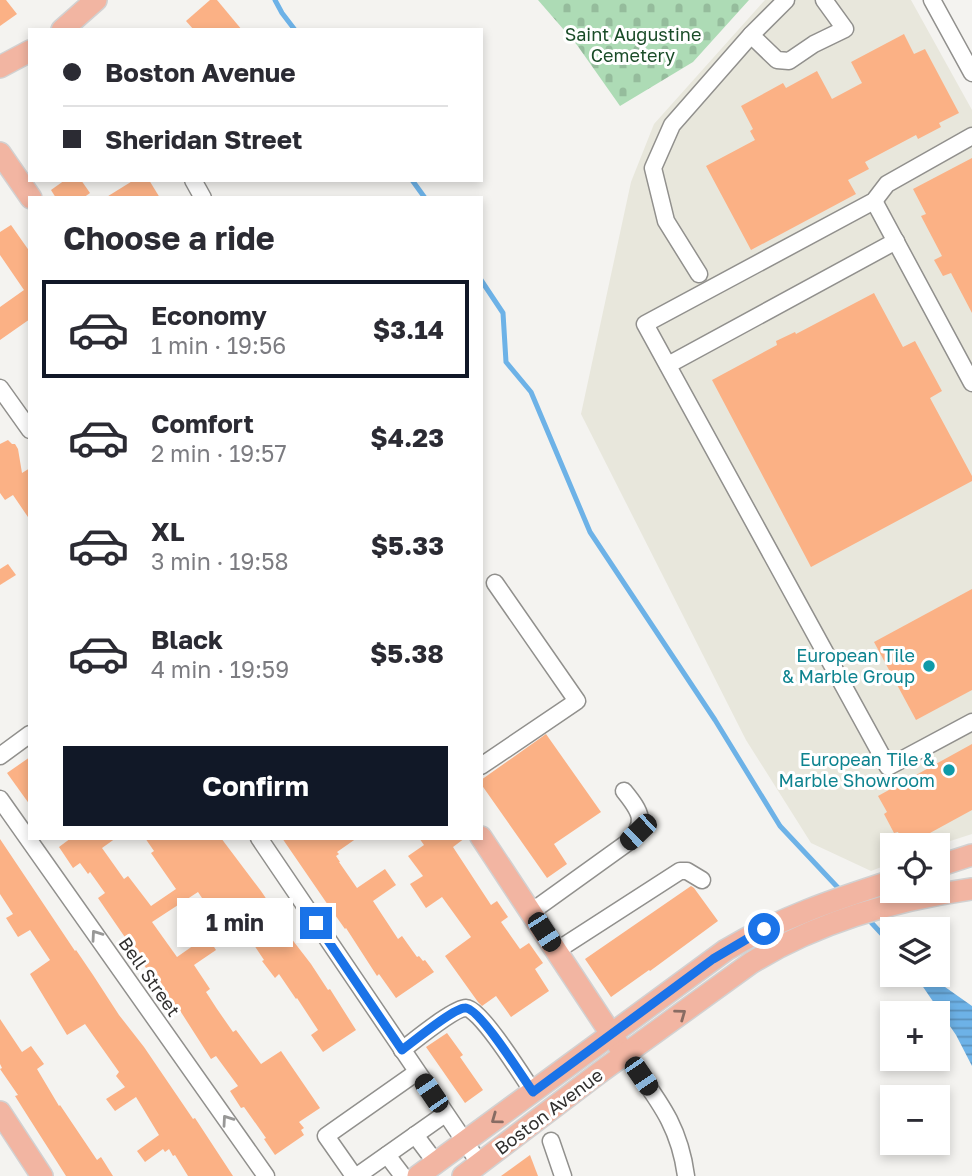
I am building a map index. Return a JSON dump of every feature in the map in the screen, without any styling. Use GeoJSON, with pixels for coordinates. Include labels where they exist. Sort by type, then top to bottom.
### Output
{"type":"FeatureCollection","features":[{"type":"Feature","properties":{"kind":"main road"},"geometry":{"type":"LineString","coordinates":[[68,28],[96,0]]}},
{"type":"Feature","properties":{"kind":"main road"},"geometry":{"type":"LineString","coordinates":[[0,67],[28,52]]}},
{"type":"Feature","properties":{"kind":"main road"},"geometry":{"type":"LineString","coordinates":[[0,153],[30,196]]}},
{"type":"Feature","properties":{"kind":"main road"},"geometry":{"type":"LineString","coordinates":[[483,840],[610,1035],[626,1055]]}},
{"type":"Feature","properties":{"kind":"main road"},"geometry":{"type":"LineString","coordinates":[[950,862],[972,855]]}},
{"type":"Feature","properties":{"kind":"main road","name":"Boston Avenue"},"geometry":{"type":"LineString","coordinates":[[418,1176],[726,950],[803,911],[880,885]]}},
{"type":"Feature","properties":{"kind":"main road","name":"Boston Avenue"},"geometry":{"type":"LineString","coordinates":[[471,1170],[751,963],[776,948],[819,928],[871,911],[914,899],[972,889]]}},
{"type":"Feature","properties":{"kind":"main road"},"geometry":{"type":"LineString","coordinates":[[533,1092],[547,1112]]}},
{"type":"Feature","properties":{"kind":"main road"},"geometry":{"type":"LineString","coordinates":[[0,1112],[42,1176]]}},
{"type":"Feature","properties":{"kind":"street"},"geometry":{"type":"LineString","coordinates":[[699,274],[666,221],[653,168],[671,125],[786,0]]}},
{"type":"Feature","properties":{"kind":"street"},"geometry":{"type":"LineString","coordinates":[[751,35],[777,60],[789,61],[814,44],[845,29],[824,0]]}},
{"type":"Feature","properties":{"kind":"street"},"geometry":{"type":"LineString","coordinates":[[932,0],[972,73]]}},
{"type":"Feature","properties":{"kind":"street"},"geometry":{"type":"LineString","coordinates":[[972,136],[887,184],[874,201],[645,324],[888,767],[972,722]]}},
{"type":"Feature","properties":{"kind":"street"},"geometry":{"type":"LineString","coordinates":[[874,201],[972,383]]}},
{"type":"Feature","properties":{"kind":"street"},"geometry":{"type":"LineString","coordinates":[[668,365],[895,241]]}},
{"type":"Feature","properties":{"kind":"street"},"geometry":{"type":"LineString","coordinates":[[0,388],[5,405],[28,428]]}},
{"type":"Feature","properties":{"kind":"street"},"geometry":{"type":"LineString","coordinates":[[483,765],[577,701],[495,583]]}},
{"type":"Feature","properties":{"kind":"street"},"geometry":{"type":"LineString","coordinates":[[0,756],[28,735]]}},
{"type":"Feature","properties":{"kind":"street"},"geometry":{"type":"LineString","coordinates":[[531,912],[627,843],[638,832],[641,817],[636,805],[624,791]]}},
{"type":"Feature","properties":{"kind":"street","name":"Bell Street"},"geometry":{"type":"LineString","coordinates":[[0,799],[28,839]]}},
{"type":"Feature","properties":{"kind":"street","name":"Bell Street"},"geometry":{"type":"LineString","coordinates":[[29,840],[266,1176]]}},
{"type":"Feature","properties":{"kind":"street"},"geometry":{"type":"LineString","coordinates":[[260,840],[464,1142],[471,1170]]}},
{"type":"Feature","properties":{"kind":"street"},"geometry":{"type":"LineString","coordinates":[[556,951],[680,871],[687,871],[702,880]]}},
{"type":"Feature","properties":{"kind":"street"},"geometry":{"type":"LineString","coordinates":[[402,1050],[456,1011],[463,1007],[471,1008],[497,1039],[533,1092]]}},
{"type":"Feature","properties":{"kind":"street"},"geometry":{"type":"LineString","coordinates":[[626,1055],[665,1110],[675,1131],[686,1176]]}},
{"type":"Feature","properties":{"kind":"street"},"geometry":{"type":"LineString","coordinates":[[417,1072],[326,1136],[356,1176],[445,1114]]}},
{"type":"Feature","properties":{"kind":"street"},"geometry":{"type":"LineString","coordinates":[[415,1135],[436,1163]]}},
{"type":"Feature","properties":{"kind":"street"},"geometry":{"type":"LineString","coordinates":[[551,1140],[563,1176]]}},
{"type":"Feature","properties":{"kind":"street"},"geometry":{"type":"LineString","coordinates":[[387,1155],[402,1176]]}},
{"type":"Feature","properties":{"kind":"shaded area"},"geometry":{"type":"Polygon","coordinates":[[[765,0],[911,0],[972,110],[972,834],[950,841],[950,833],[880,833],[880,868],[871,871],[811,843],[746,740],[581,414],[631,182],[654,124],[765,0]]]}},
{"type":"Feature","properties":{"kind":"green space","name":"Saint Augustine Cemetery"},"geometry":{"type":"Polygon","coordinates":[[[538,0],[749,0],[693,62],[620,106],[577,45],[538,0]]]}},
{"type":"Feature","properties":{"kind":"water"},"geometry":{"type":"Polygon","coordinates":[[[923,987],[945,987],[972,1006],[972,1066],[950,1026],[950,1001],[933,1001],[923,987]]]}},
{"type":"Feature","properties":{"kind":"building"},"geometry":{"type":"Polygon","coordinates":[[[0,0],[6,0],[17,14],[0,26],[0,0]]]}},
{"type":"Feature","properties":{"kind":"building"},"geometry":{"type":"Polygon","coordinates":[[[210,0],[217,0],[240,28],[192,28],[186,21],[210,0]]]}},
{"type":"Feature","properties":{"kind":"building"},"geometry":{"type":"Polygon","coordinates":[[[904,34],[914,54],[925,49],[959,113],[939,123],[941,127],[918,139],[916,135],[865,162],[869,169],[848,180],[856,194],[751,250],[706,166],[755,140],[750,131],[753,129],[741,106],[783,83],[786,88],[817,71],[832,99],[862,83],[851,62],[904,34]]]}},
{"type":"Feature","properties":{"kind":"building"},"geometry":{"type":"Polygon","coordinates":[[[972,158],[972,313],[951,273],[943,276],[934,260],[942,256],[921,216],[926,214],[913,189],[972,158]]]}},
{"type":"Feature","properties":{"kind":"building"},"geometry":{"type":"Polygon","coordinates":[[[62,182],[82,182],[90,193],[86,196],[55,196],[51,190],[62,182]]]}},
{"type":"Feature","properties":{"kind":"building"},"geometry":{"type":"Polygon","coordinates":[[[131,182],[150,182],[159,196],[108,196],[131,182]]]}},
{"type":"Feature","properties":{"kind":"building"},"geometry":{"type":"Polygon","coordinates":[[[11,225],[28,249],[28,320],[0,340],[0,307],[24,290],[0,255],[0,232],[11,225]]]}},
{"type":"Feature","properties":{"kind":"building"},"geometry":{"type":"Polygon","coordinates":[[[874,293],[903,347],[915,341],[942,391],[930,398],[972,476],[972,481],[811,567],[712,380],[777,345],[776,341],[795,332],[796,334],[874,293]]]}},
{"type":"Feature","properties":{"kind":"building"},"geometry":{"type":"Polygon","coordinates":[[[8,440],[15,444],[22,473],[28,469],[28,517],[13,495],[5,500],[0,493],[0,444],[8,440]]]}},
{"type":"Feature","properties":{"kind":"building"},"geometry":{"type":"Polygon","coordinates":[[[8,564],[16,575],[0,585],[0,569],[8,564]]]}},
{"type":"Feature","properties":{"kind":"building","name":"European Tile & Marble Group"},"geometry":{"type":"Polygon","coordinates":[[[972,589],[972,690],[916,720],[874,642],[972,589]]]}},
{"type":"Feature","properties":{"kind":"building"},"geometry":{"type":"Polygon","coordinates":[[[546,734],[601,812],[554,844],[567,864],[547,878],[483,787],[483,779],[546,734]]]}},
{"type":"Feature","properties":{"kind":"building","name":"European Tile & Marble Showroom"},"geometry":{"type":"Polygon","coordinates":[[[972,744],[972,810],[930,833],[894,833],[878,796],[972,744]]]}},
{"type":"Feature","properties":{"kind":"building"},"geometry":{"type":"Polygon","coordinates":[[[28,758],[28,802],[7,773],[28,758]]]}},
{"type":"Feature","properties":{"kind":"building"},"geometry":{"type":"Polygon","coordinates":[[[0,839],[119,1015],[193,1119],[195,1118],[233,1176],[188,1176],[169,1149],[165,1152],[163,1149],[145,1162],[137,1151],[159,1135],[136,1097],[115,1111],[106,1099],[125,1087],[116,1076],[119,1072],[85,1024],[67,1035],[30,974],[50,960],[30,930],[18,937],[6,918],[13,914],[0,894],[0,839]]]}},
{"type":"Feature","properties":{"kind":"building"},"geometry":{"type":"Polygon","coordinates":[[[68,840],[113,840],[102,848],[124,879],[128,876],[151,906],[176,889],[151,853],[154,851],[146,840],[223,840],[261,891],[286,928],[284,929],[328,990],[330,989],[356,1030],[323,1052],[311,1035],[318,1030],[297,998],[279,974],[275,978],[242,927],[240,929],[224,905],[212,913],[198,892],[152,922],[177,957],[207,936],[216,950],[194,965],[210,989],[206,992],[217,1009],[261,1064],[281,1051],[320,1108],[299,1122],[304,1128],[301,1130],[304,1135],[275,1155],[264,1139],[266,1138],[230,1091],[238,1086],[216,1056],[211,1059],[179,1009],[177,1011],[159,983],[157,984],[98,898],[105,893],[80,863],[73,868],[59,847],[68,840]]]}},
{"type":"Feature","properties":{"kind":"building"},"geometry":{"type":"Polygon","coordinates":[[[283,840],[354,840],[337,852],[339,862],[357,888],[385,869],[396,885],[373,901],[398,939],[402,936],[417,957],[425,960],[434,972],[396,998],[379,974],[377,976],[283,840]]]}},
{"type":"Feature","properties":{"kind":"building"},"geometry":{"type":"Polygon","coordinates":[[[420,840],[462,840],[453,847],[491,905],[497,901],[508,917],[501,922],[520,949],[529,943],[543,963],[535,969],[549,991],[511,1017],[496,996],[482,1006],[445,956],[471,937],[442,897],[426,908],[410,884],[423,876],[408,856],[424,845],[420,840]]]}},
{"type":"Feature","properties":{"kind":"building"},"geometry":{"type":"Polygon","coordinates":[[[691,886],[718,921],[611,997],[585,959],[691,886]]]}},
{"type":"Feature","properties":{"kind":"building"},"geometry":{"type":"Polygon","coordinates":[[[0,1019],[22,1052],[31,1046],[44,1064],[37,1069],[59,1106],[97,1160],[101,1157],[113,1176],[66,1176],[0,1069],[0,1019]]]}},
{"type":"Feature","properties":{"kind":"building"},"geometry":{"type":"Polygon","coordinates":[[[447,1033],[483,1090],[465,1103],[426,1047],[447,1033]]]}},
{"type":"Feature","properties":{"kind":"building"},"geometry":{"type":"Polygon","coordinates":[[[530,1155],[538,1176],[501,1176],[530,1155]]]}},
{"type":"Feature","properties":{"kind":"waterway"},"geometry":{"type":"LineString","coordinates":[[275,0],[293,28]]}},
{"type":"Feature","properties":{"kind":"waterway"},"geometry":{"type":"LineString","coordinates":[[413,182],[424,196]]}},
{"type":"Feature","properties":{"kind":"waterway"},"geometry":{"type":"LineString","coordinates":[[483,283],[503,313],[506,362],[531,392],[590,532],[715,720],[780,826],[842,892]]}},
{"type":"Feature","properties":{"kind":"waterway"},"geometry":{"type":"LineString","coordinates":[[868,919],[880,932]]}},
{"type":"Feature","properties":{"kind":"place","name":"European Tile & Marble Group"},"geometry":{"type":"Point","coordinates":[929,666]}},
{"type":"Feature","properties":{"kind":"place","name":"European Tile & Marble Showroom"},"geometry":{"type":"Point","coordinates":[949,770]}},
{"type":"Feature","properties":{"kind":"route"},"geometry":{"type":"LineString","coordinates":[[316,923],[402,1050],[463,1007],[471,1008],[497,1039],[533,1092],[713,959],[764,929]]}}]}
